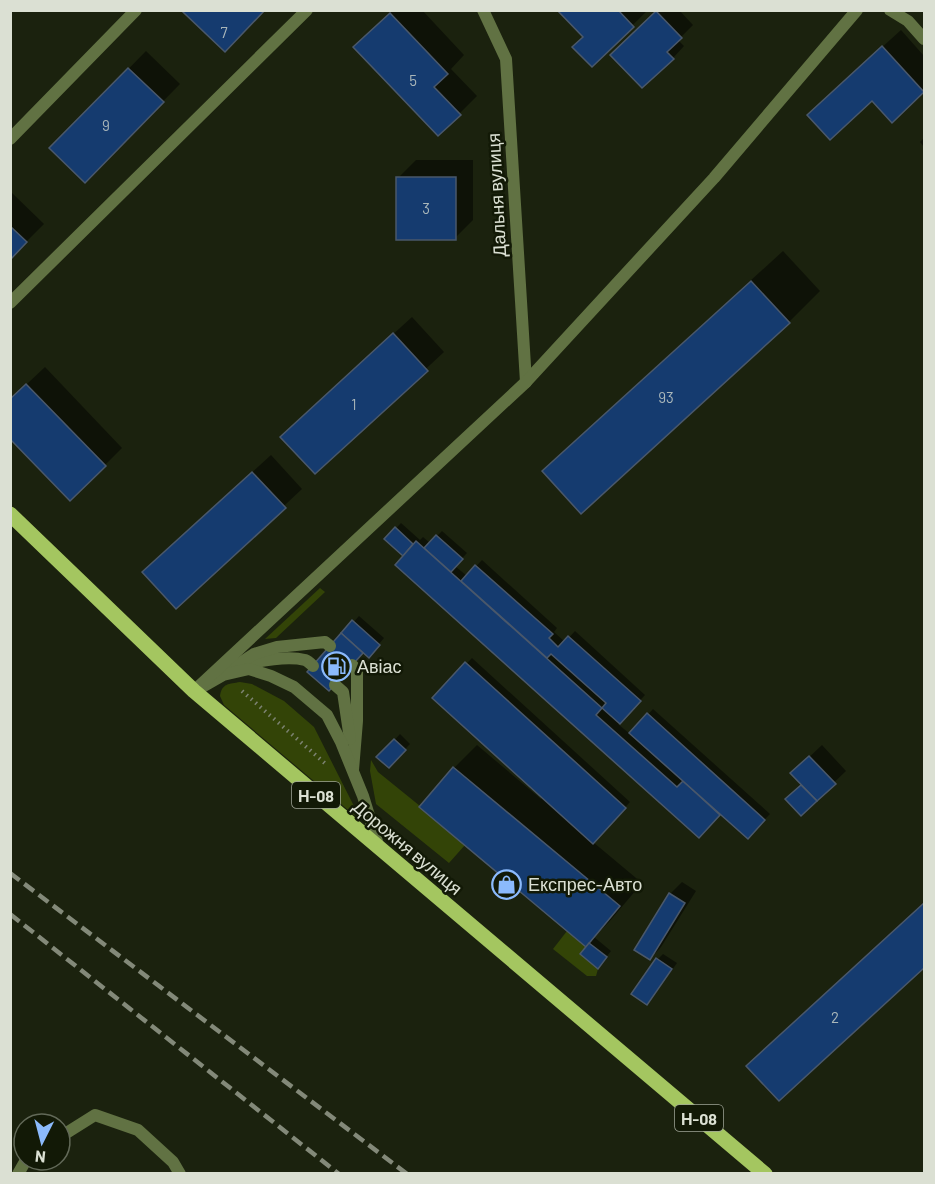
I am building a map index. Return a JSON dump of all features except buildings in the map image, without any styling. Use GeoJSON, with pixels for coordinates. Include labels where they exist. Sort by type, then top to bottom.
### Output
{"type":"FeatureCollection","features":[{"type":"Feature","properties":{"kind":"main road","name":"Дорожня вулиця"},"geometry":{"type":"LineString","coordinates":[[10,514],[194,691],[765,1173]]}},
{"type":"Feature","properties":{"kind":"street"},"geometry":{"type":"LineString","coordinates":[[10,139],[136,10]]}},
{"type":"Feature","properties":{"kind":"street"},"geometry":{"type":"LineString","coordinates":[[10,303],[307,10]]}},
{"type":"Feature","properties":{"kind":"street","name":"Дальня вулиця"},"geometry":{"type":"LineString","coordinates":[[483,10],[506,59],[525,382]]}},
{"type":"Feature","properties":{"kind":"street"},"geometry":{"type":"LineString","coordinates":[[194,691],[525,382],[714,178],[857,10]]}},
{"type":"Feature","properties":{"kind":"street"},"geometry":{"type":"LineString","coordinates":[[890,10],[908,21],[924,39]]}},
{"type":"Feature","properties":{"kind":"street"},"geometry":{"type":"LineString","coordinates":[[223,675],[254,654],[277,647],[325,642],[330,646]]}},
{"type":"Feature","properties":{"kind":"street"},"geometry":{"type":"LineString","coordinates":[[194,691],[252,662],[280,659],[307,660],[313,666]]}},
{"type":"Feature","properties":{"kind":"street"},"geometry":{"type":"LineString","coordinates":[[352,665],[357,670],[357,721],[353,775]]}},
{"type":"Feature","properties":{"kind":"street"},"geometry":{"type":"LineString","coordinates":[[223,675],[249,669],[270,676],[294,687],[327,715],[341,742],[363,796],[380,849]]}},
{"type":"Feature","properties":{"kind":"street"},"geometry":{"type":"LineString","coordinates":[[335,685],[343,692],[350,730],[353,775]]}},
{"type":"Feature","properties":{"kind":"street"},"geometry":{"type":"LineString","coordinates":[[72,1129],[95,1115],[138,1130],[173,1162],[180,1173]]}},
{"type":"Feature","properties":{"kind":"path"},"geometry":{"type":"LineString","coordinates":[[223,675],[328,766]]}},
{"type":"Feature","properties":{"kind":"green space"},"geometry":{"type":"Polygon","coordinates":[[[320,588],[325,592],[276,638],[265,639],[320,588]]]}},
{"type":"Feature","properties":{"kind":"green space"},"geometry":{"type":"Polygon","coordinates":[[[240,682],[252,684],[284,701],[314,727],[359,816],[354,815],[224,705],[220,696],[222,689],[227,685],[240,682]]]}},
{"type":"Feature","properties":{"kind":"green space"},"geometry":{"type":"Polygon","coordinates":[[[371,760],[378,772],[465,845],[449,863],[376,804],[370,771],[371,760]]]}},
{"type":"Feature","properties":{"kind":"green space"},"geometry":{"type":"Polygon","coordinates":[[[567,931],[586,947],[598,969],[596,976],[587,976],[553,949],[567,931]]]}},
{"type":"Feature","properties":{"kind":"railway"},"geometry":{"type":"LineString","coordinates":[[10,873],[407,1174]]}},
{"type":"Feature","properties":{"kind":"railway"},"geometry":{"type":"LineString","coordinates":[[10,914],[339,1174]]}},
{"type":"Feature","properties":{"kind":"place","name":"Авіас"},"geometry":{"type":"Point","coordinates":[336,666]}},
{"type":"Feature","properties":{"kind":"place","name":"Експрес-Авто"},"geometry":{"type":"Point","coordinates":[507,884]}}]}
